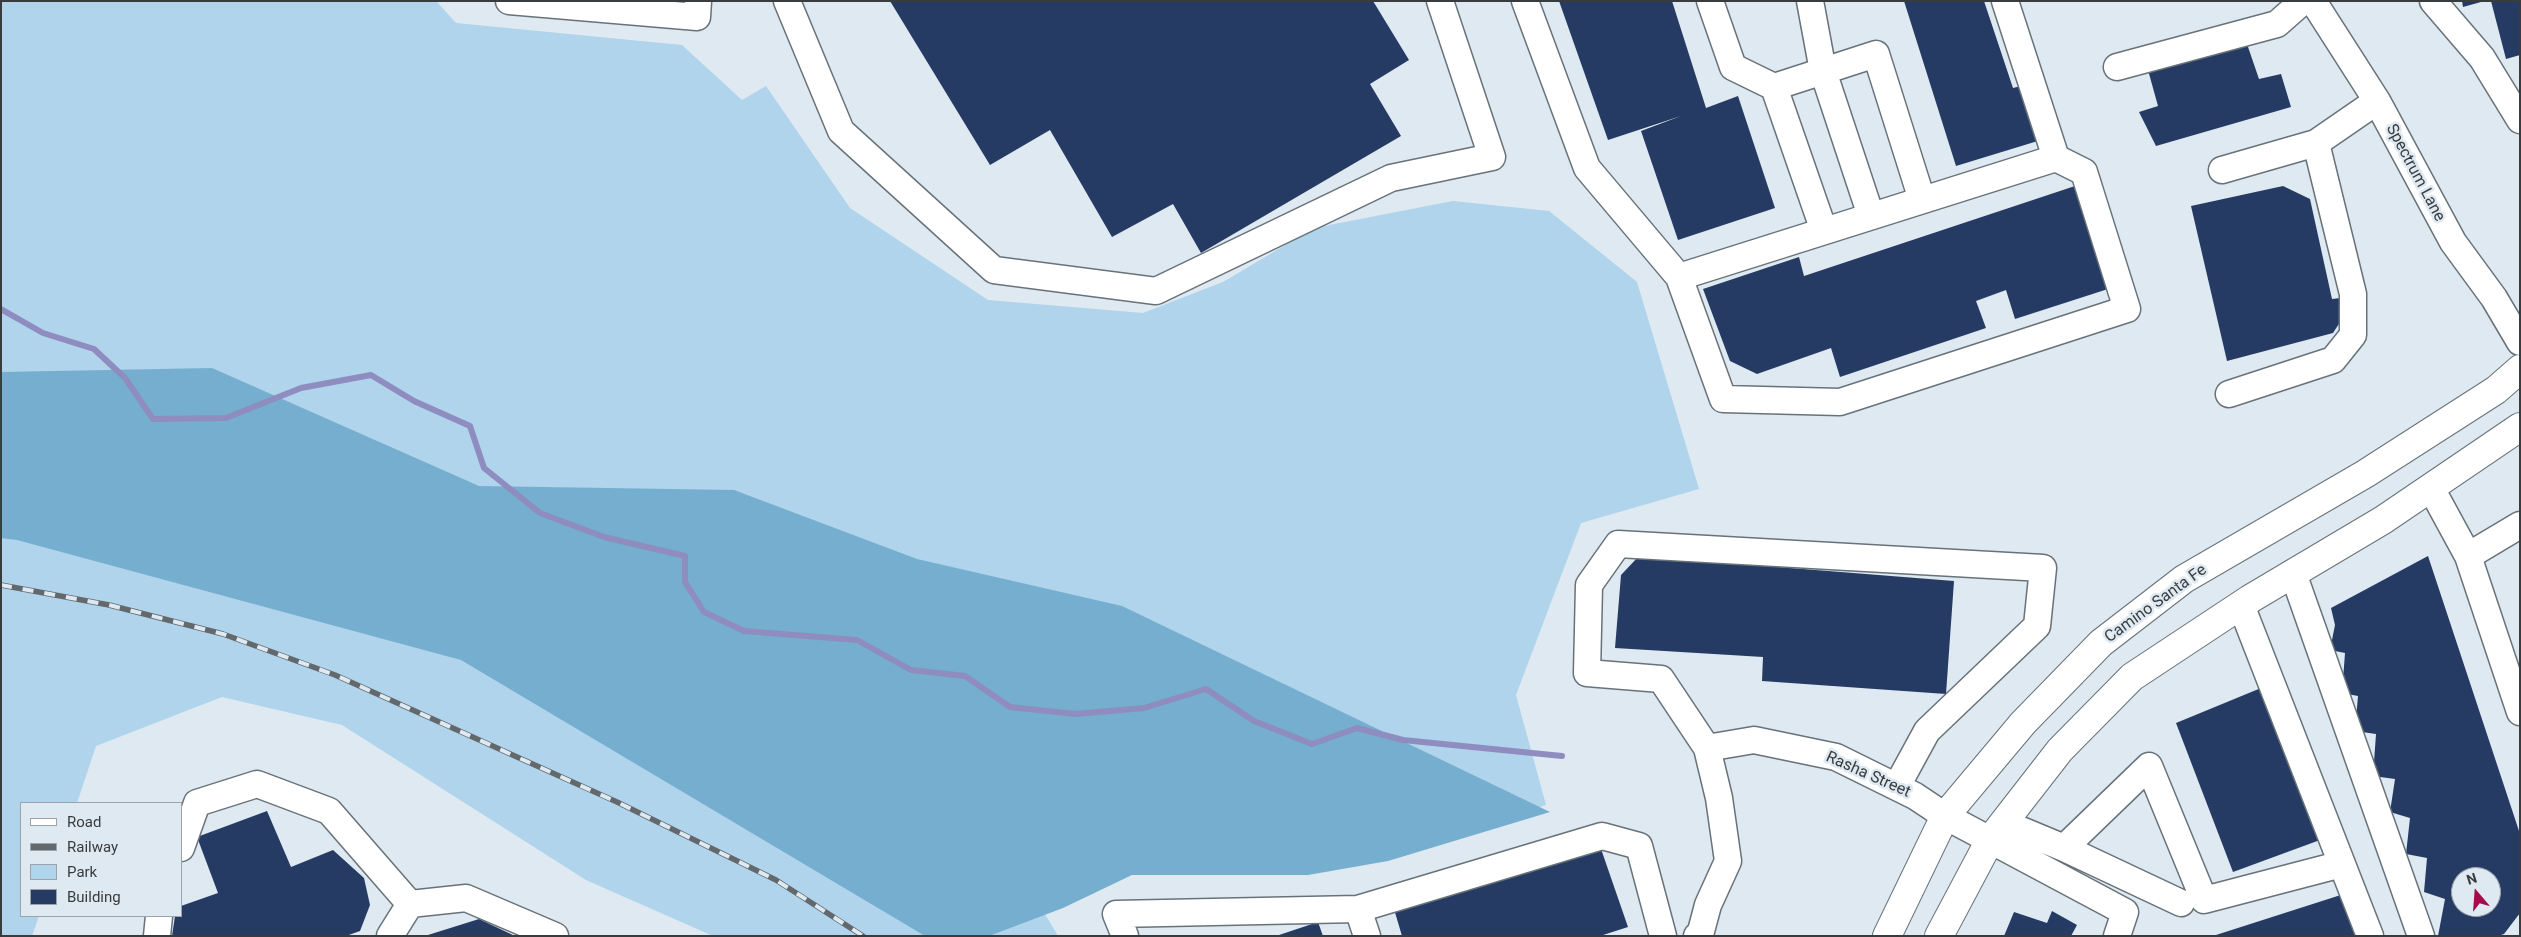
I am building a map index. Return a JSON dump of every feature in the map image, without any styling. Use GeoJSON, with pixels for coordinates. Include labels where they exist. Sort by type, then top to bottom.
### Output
{"type":"FeatureCollection","features":[{"type":"Feature","properties":{"kind":"main road","name":"Camino Santa Fe"},"geometry":{"type":"LineString","coordinates":[[1887,936],[1945,816],[2023,723],[2109,637],[2184,579],[2365,474],[2496,390],[2520,369]]}},
{"type":"Feature","properties":{"kind":"main road"},"geometry":{"type":"LineString","coordinates":[[1939,936],[1997,831],[2060,750],[2132,677],[2241,605],[2383,520],[2520,427]]}},
{"type":"Feature","properties":{"kind":"street"},"geometry":{"type":"LineString","coordinates":[[509,1],[697,16],[698,1]]}},
{"type":"Feature","properties":{"kind":"street"},"geometry":{"type":"LineString","coordinates":[[787,1],[841,131],[994,270],[1156,291],[1391,178],[1492,157],[1440,1]]}},
{"type":"Feature","properties":{"kind":"street"},"geometry":{"type":"LineString","coordinates":[[1526,1],[1587,168],[1678,277],[1723,399],[1840,402],[2127,309],[2084,172],[2056,158],[1678,277]]}},
{"type":"Feature","properties":{"kind":"street"},"geometry":{"type":"LineString","coordinates":[[1710,1],[1733,67],[1774,87],[1876,54],[1922,200]]}},
{"type":"Feature","properties":{"kind":"street"},"geometry":{"type":"LineString","coordinates":[[1810,1],[1823,71],[1871,216]]}},
{"type":"Feature","properties":{"kind":"street"},"geometry":{"type":"LineString","coordinates":[[2005,1],[2056,158]]}},
{"type":"Feature","properties":{"kind":"street"},"geometry":{"type":"LineString","coordinates":[[2117,67],[2277,24],[2303,1]]}},
{"type":"Feature","properties":{"kind":"street","name":"Spectrum Lane"},"geometry":{"type":"LineString","coordinates":[[2313,1],[2377,101],[2453,242],[2494,298],[2520,342]]}},
{"type":"Feature","properties":{"kind":"street"},"geometry":{"type":"LineString","coordinates":[[2433,1],[2482,58],[2520,120]]}},
{"type":"Feature","properties":{"kind":"street"},"geometry":{"type":"LineString","coordinates":[[1774,87],[1824,232]]}},
{"type":"Feature","properties":{"kind":"street"},"geometry":{"type":"LineString","coordinates":[[2222,170],[2316,144],[2377,101]]}},
{"type":"Feature","properties":{"kind":"street"},"geometry":{"type":"LineString","coordinates":[[2230,394],[2333,360],[2353,335],[2353,294],[2316,144]]}},
{"type":"Feature","properties":{"kind":"street"},"geometry":{"type":"LineString","coordinates":[[2430,488],[2468,556],[2520,712]]}},
{"type":"Feature","properties":{"kind":"street"},"geometry":{"type":"LineString","coordinates":[[2468,556],[2520,525]]}},
{"type":"Feature","properties":{"kind":"street"},"geometry":{"type":"LineString","coordinates":[[1700,936],[1708,904],[1728,861],[1719,798],[1707,748],[1661,678],[1587,673],[1589,585],[1618,544],[2043,568],[2037,626],[1927,732],[1897,786]]}},
{"type":"Feature","properties":{"kind":"street"},"geometry":{"type":"LineString","coordinates":[[2293,574],[2421,936]]}},
{"type":"Feature","properties":{"kind":"street"},"geometry":{"type":"LineString","coordinates":[[2241,605],[2370,936]]}},
{"type":"Feature","properties":{"kind":"street","name":"Rasha Street"},"geometry":{"type":"LineString","coordinates":[[1707,748],[1754,740],[1836,757],[1897,786],[1945,816],[1997,831]]}},
{"type":"Feature","properties":{"kind":"street"},"geometry":{"type":"LineString","coordinates":[[2064,848],[2150,766],[2192,902]]}},
{"type":"Feature","properties":{"kind":"street"},"geometry":{"type":"LineString","coordinates":[[182,845],[198,803],[257,784],[329,811],[410,904]]}},
{"type":"Feature","properties":{"kind":"street"},"geometry":{"type":"LineString","coordinates":[[1997,831],[2121,924],[2192,902],[2342,864]]}},
{"type":"Feature","properties":{"kind":"street"},"geometry":{"type":"LineString","coordinates":[[1997,831],[2064,848],[2192,902]]}},
{"type":"Feature","properties":{"kind":"street"},"geometry":{"type":"LineString","coordinates":[[1125,936],[1116,914],[1358,909],[1602,836],[1639,846],[1663,936]]}},
{"type":"Feature","properties":{"kind":"street"},"geometry":{"type":"LineString","coordinates":[[410,904],[466,898],[555,936]]}},
{"type":"Feature","properties":{"kind":"street"},"geometry":{"type":"LineString","coordinates":[[390,936],[410,904]]}},
{"type":"Feature","properties":{"kind":"street"},"geometry":{"type":"LineString","coordinates":[[1358,909],[1367,936]]}},
{"type":"Feature","properties":{"kind":"street"},"geometry":{"type":"LineString","coordinates":[[157,936],[159,917]]}},
{"type":"Feature","properties":{"kind":"green space"},"geometry":{"type":"Polygon","coordinates":[[[1,1],[436,1],[456,23],[682,45],[742,100],[766,86],[850,208],[988,300],[1143,313],[1223,282],[1314,228],[1453,201],[1549,211],[1637,282],[1699,489],[1581,523],[1516,695],[1546,805],[1392,854],[1136,870],[1042,909],[1058,936],[713,936],[586,880],[342,725],[222,697],[96,746],[77,802],[20,802],[20,917],[39,917],[32,936],[1,936],[1,1]]]}},
{"type":"Feature","properties":{"kind":"shaded area"},"geometry":{"type":"Polygon","coordinates":[[[212,368],[479,486],[734,490],[917,559],[1122,606],[1550,812],[1388,861],[1308,875],[1132,875],[1063,908],[989,936],[925,936],[461,660],[17,540],[1,538],[1,372],[212,368]]]}},
{"type":"Feature","properties":{"kind":"building"},"geometry":{"type":"Polygon","coordinates":[[[890,1],[1373,1],[1409,60],[1370,84],[1401,136],[1201,253],[1173,204],[1112,237],[1050,130],[990,165],[890,1]]]}},
{"type":"Feature","properties":{"kind":"building"},"geometry":{"type":"Polygon","coordinates":[[[1559,1],[1672,1],[1706,108],[1738,96],[1775,208],[1678,240],[1641,131],[1681,116],[1608,140],[1559,1]]]}},
{"type":"Feature","properties":{"kind":"building"},"geometry":{"type":"Polygon","coordinates":[[[1904,1],[1984,1],[2013,88],[2021,86],[2041,140],[1956,166],[1904,1]]]}},
{"type":"Feature","properties":{"kind":"building"},"geometry":{"type":"Polygon","coordinates":[[[2462,1],[2481,1],[2481,2],[2463,7],[2462,1]]]}},
{"type":"Feature","properties":{"kind":"building"},"geometry":{"type":"Polygon","coordinates":[[[2491,1],[2520,1],[2520,55],[2506,59],[2491,1]]]}},
{"type":"Feature","properties":{"kind":"building"},"geometry":{"type":"Polygon","coordinates":[[[2247,44],[2259,79],[2281,74],[2291,107],[2156,146],[2139,112],[2158,106],[2148,70],[2247,44]]]}},
{"type":"Feature","properties":{"kind":"building"},"geometry":{"type":"Polygon","coordinates":[[[2075,186],[2108,289],[2015,319],[2006,290],[1976,301],[1986,328],[1840,377],[1831,348],[1757,374],[1730,361],[1703,289],[1799,257],[1804,276],[2075,186]]]}},
{"type":"Feature","properties":{"kind":"building"},"geometry":{"type":"Polygon","coordinates":[[[2283,186],[2310,199],[2332,299],[2341,298],[2346,313],[2333,333],[2227,361],[2191,206],[2283,186]]]}},
{"type":"Feature","properties":{"kind":"building"},"geometry":{"type":"Polygon","coordinates":[[[1639,556],[1954,581],[1946,694],[1762,681],[1763,657],[1615,648],[1621,575],[1639,556]]]}},
{"type":"Feature","properties":{"kind":"building"},"geometry":{"type":"Polygon","coordinates":[[[2428,556],[2520,834],[2520,913],[2504,934],[2498,936],[2438,936],[2445,899],[2424,892],[2427,858],[2406,854],[2410,818],[2390,812],[2395,779],[2373,776],[2376,734],[2355,731],[2358,696],[2342,693],[2345,653],[2330,650],[2335,625],[2331,608],[2428,556]]]}},
{"type":"Feature","properties":{"kind":"building"},"geometry":{"type":"Polygon","coordinates":[[[2261,688],[2320,840],[2233,872],[2176,723],[2261,688]]]}},
{"type":"Feature","properties":{"kind":"building"},"geometry":{"type":"Polygon","coordinates":[[[267,811],[291,867],[333,850],[364,878],[370,905],[360,931],[346,936],[172,936],[175,917],[182,917],[182,906],[218,893],[197,837],[267,811]]]}},
{"type":"Feature","properties":{"kind":"building"},"geometry":{"type":"Polygon","coordinates":[[[1600,846],[1628,927],[1600,936],[1402,936],[1394,909],[1600,846]]]}},
{"type":"Feature","properties":{"kind":"building"},"geometry":{"type":"Polygon","coordinates":[[[2347,893],[2362,936],[2216,936],[2216,935],[2347,893]]]}},
{"type":"Feature","properties":{"kind":"building"},"geometry":{"type":"Polygon","coordinates":[[[2052,911],[2077,925],[2071,936],[2004,936],[2014,912],[2047,923],[2052,911]]]}},
{"type":"Feature","properties":{"kind":"building"},"geometry":{"type":"Polygon","coordinates":[[[479,919],[515,936],[428,936],[428,935],[479,919]]]}},
{"type":"Feature","properties":{"kind":"building"},"geometry":{"type":"Polygon","coordinates":[[[1318,922],[1323,936],[1279,936],[1279,935],[1318,922]]]}},
{"type":"Feature","properties":{"kind":"waterway"},"geometry":{"type":"LineString","coordinates":[[1,309],[43,333],[94,349],[125,378],[153,419],[226,418],[301,388],[371,375],[414,401],[470,426],[484,468],[540,513],[604,537],[685,556],[685,582],[704,612],[744,631],[857,640],[911,670],[965,676],[1010,707],[1075,714],[1144,708],[1206,689],[1254,721],[1312,744],[1357,728],[1403,740],[1562,756]]}},
{"type":"Feature","properties":{"kind":"railway"},"geometry":{"type":"LineString","coordinates":[[1,585],[109,605],[223,634],[335,675],[617,802],[776,880],[863,936]]}}]}
